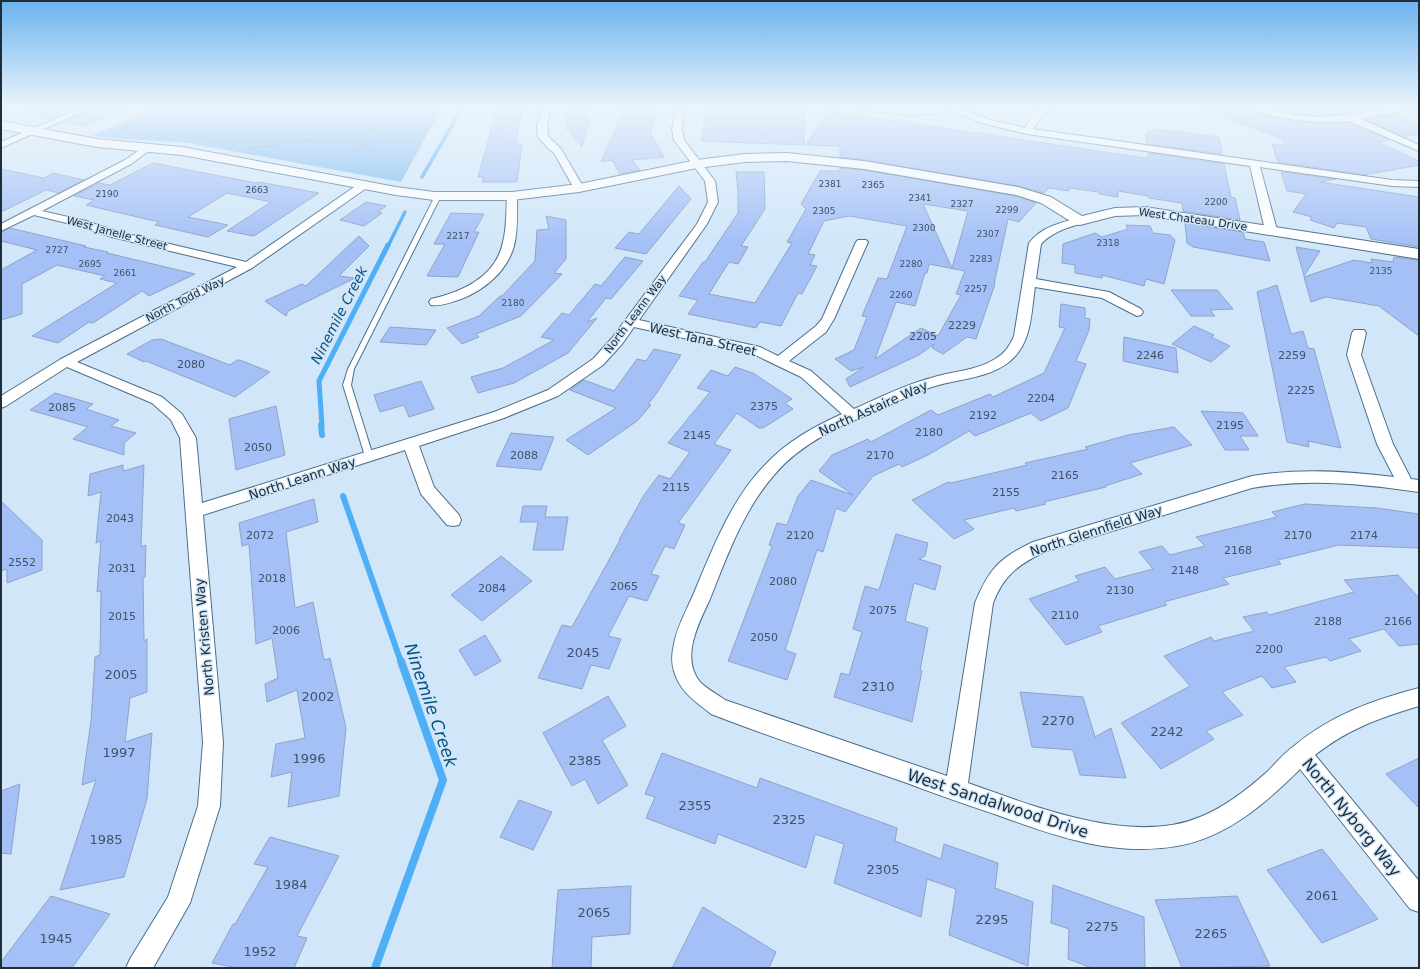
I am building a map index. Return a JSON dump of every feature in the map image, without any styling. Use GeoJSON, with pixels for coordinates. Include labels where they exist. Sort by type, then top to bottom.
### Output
{"type":"FeatureCollection","features":[{"type":"Feature","properties":{"kind":"street"},"geometry":{"type":"LineString","coordinates":[[1,228],[128,162],[140,153]]}},
{"type":"Feature","properties":{"kind":"street"},"geometry":{"type":"LineString","coordinates":[[194,153],[414,194],[438,196],[512,196],[579,188],[697,164],[745,158],[787,157],[864,166],[1018,191],[1046,200],[1080,221]]}},
{"type":"Feature","properties":{"kind":"street"},"geometry":{"type":"LineString","coordinates":[[559,153],[579,188]]}},
{"type":"Feature","properties":{"kind":"street","name":"North Leann Way"},"geometry":{"type":"LineString","coordinates":[[193,512],[499,415],[553,393],[598,362],[617,341],[702,224],[713,202],[710,181],[689,153]]}},
{"type":"Feature","properties":{"kind":"street"},"geometry":{"type":"LineString","coordinates":[[1185,153],[1392,182],[1419,184]]}},
{"type":"Feature","properties":{"kind":"street"},"geometry":{"type":"LineString","coordinates":[[1254,163],[1271,230]]}},
{"type":"Feature","properties":{"kind":"street","name":"North Todd Way"},"geometry":{"type":"LineString","coordinates":[[1,403],[66,362],[248,266],[364,185]]}},
{"type":"Feature","properties":{"kind":"street"},"geometry":{"type":"LineString","coordinates":[[435,302],[460,295],[473,288],[490,275],[501,261],[508,246],[512,196]]}},
{"type":"Feature","properties":{"kind":"street","name":"West Chateau Drive"},"geometry":{"type":"LineString","coordinates":[[1080,221],[1115,212],[1145,211],[1419,254]]}},
{"type":"Feature","properties":{"kind":"street","name":"West Janelle Street"},"geometry":{"type":"LineString","coordinates":[[33,212],[82,223],[116,235],[248,266]]}},
{"type":"Feature","properties":{"kind":"street","name":"North Astaire Way"},"geometry":{"type":"LineString","coordinates":[[683,671],[681,653],[686,631],[738,514],[758,481],[785,454],[816,432],[852,415],[924,385],[983,370],[998,364],[1010,356],[1017,346],[1021,336],[1035,243],[1049,230],[1080,221]]}},
{"type":"Feature","properties":{"kind":"street"},"geometry":{"type":"LineString","coordinates":[[780,361],[821,330],[828,319],[862,242]]}},
{"type":"Feature","properties":{"kind":"street"},"geometry":{"type":"LineString","coordinates":[[1028,282],[1105,295],[1136,312]]}},
{"type":"Feature","properties":{"kind":"street","name":"West Tana Street"},"geometry":{"type":"LineString","coordinates":[[630,322],[755,350],[780,361],[810,378],[852,415]]}},
{"type":"Feature","properties":{"kind":"street"},"geometry":{"type":"LineString","coordinates":[[1358,333],[1354,355],[1385,444],[1412,485]]}},
{"type":"Feature","properties":{"kind":"street","name":"North Kristen Way"},"geometry":{"type":"LineString","coordinates":[[66,362],[157,400],[177,417],[188,438],[213,742],[209,806],[178,903],[140,968]]}},
{"type":"Feature","properties":{"kind":"street"},"geometry":{"type":"LineString","coordinates":[[410,443],[426,490],[452,520]]}},
{"type":"Feature","properties":{"kind":"street","name":"North Glennfield Way"},"geometry":{"type":"LineString","coordinates":[[956,791],[984,603],[991,584],[1004,568],[1020,556],[1039,547],[1252,482],[1271,478],[1291,476],[1329,476],[1412,485]]}},
{"type":"Feature","properties":{"kind":"street","name":"West Sandalwood Drive"},"geometry":{"type":"LineString","coordinates":[[683,671],[694,688],[718,707],[1056,825],[1096,834],[1133,838],[1166,836],[1195,830],[1222,818],[1268,785],[1300,754],[1336,728],[1376,709],[1419,697]]}},
{"type":"Feature","properties":{"kind":"street","name":"North Nyborg Way"},"geometry":{"type":"LineString","coordinates":[[1300,754],[1419,900]]}},
{"type":"Feature","properties":{"kind":"lane"},"geometry":{"type":"LineString","coordinates":[[369,456],[348,385],[351,369],[438,196]]}},
{"type":"Feature","properties":{"kind":"shaded area"},"geometry":{"type":"Polygon","coordinates":[[[244,153],[417,153],[401,182],[244,153]]]}},
{"type":"Feature","properties":{"kind":"building"},"geometry":{"type":"Polygon","coordinates":[[[485,153],[521,153],[517,182],[482,182],[484,177],[478,177],[485,153]]]}},
{"type":"Feature","properties":{"kind":"building"},"geometry":{"type":"Polygon","coordinates":[[[605,153],[662,153],[664,157],[632,160],[640,170],[620,174],[612,160],[601,162],[605,153]]]}},
{"type":"Feature","properties":{"kind":"building"},"geometry":{"type":"Polygon","coordinates":[[[840,153],[1113,153],[1148,158],[1148,153],[1150,153],[1224,164],[1231,197],[1235,198],[1240,220],[1183,211],[1182,203],[1118,191],[1118,197],[1099,194],[1099,192],[1069,188],[1069,191],[1049,188],[1044,193],[1018,186],[840,157],[840,153]]]}},
{"type":"Feature","properties":{"kind":"building"},"geometry":{"type":"Polygon","coordinates":[[[1275,153],[1402,153],[1419,161],[1419,165],[1364,175],[1278,162],[1275,153]]]}},
{"type":"Feature","properties":{"kind":"building"},"geometry":{"type":"Polygon","coordinates":[[[153,163],[256,183],[259,182],[319,193],[254,236],[227,231],[271,202],[227,193],[188,217],[228,225],[208,237],[155,225],[159,222],[86,205],[94,200],[74,196],[99,183],[110,185],[153,163]]]}},
{"type":"Feature","properties":{"kind":"building"},"geometry":{"type":"Polygon","coordinates":[[[840,168],[864,170],[1016,196],[1036,203],[1019,222],[1008,219],[995,284],[976,339],[967,337],[943,354],[932,348],[934,344],[919,355],[850,387],[846,379],[864,367],[851,371],[835,359],[854,350],[867,317],[862,316],[878,278],[887,279],[907,226],[849,216],[824,221],[808,254],[815,255],[810,265],[817,266],[802,294],[798,293],[781,326],[760,322],[756,328],[688,314],[698,300],[679,296],[703,262],[705,262],[738,213],[736,172],[764,172],[765,209],[741,246],[748,247],[738,264],[729,262],[709,294],[755,303],[792,243],[787,242],[806,209],[801,204],[820,171],[840,171],[840,168]],[[923,204],[952,268],[968,211],[923,204]],[[929,264],[915,306],[896,302],[875,359],[921,328],[938,336],[961,295],[956,294],[965,271],[929,264]]]}},
{"type":"Feature","properties":{"kind":"building"},"geometry":{"type":"Polygon","coordinates":[[[1,169],[44,178],[53,173],[84,180],[59,193],[46,190],[1,212],[1,169]]]}},
{"type":"Feature","properties":{"kind":"building"},"geometry":{"type":"Polygon","coordinates":[[[1281,172],[1336,179],[1320,182],[1419,197],[1419,247],[1371,239],[1366,227],[1337,223],[1334,228],[1310,220],[1312,217],[1293,212],[1306,194],[1287,191],[1281,172]]]}},
{"type":"Feature","properties":{"kind":"building"},"geometry":{"type":"Polygon","coordinates":[[[679,186],[691,199],[646,254],[615,248],[629,232],[639,234],[679,186]]]}},
{"type":"Feature","properties":{"kind":"building"},"geometry":{"type":"Polygon","coordinates":[[[366,202],[386,206],[378,212],[382,213],[364,226],[340,220],[366,202]]]}},
{"type":"Feature","properties":{"kind":"building"},"geometry":{"type":"Polygon","coordinates":[[[451,213],[484,214],[474,232],[479,232],[458,277],[427,276],[445,244],[434,244],[451,213]]]}},
{"type":"Feature","properties":{"kind":"building"},"geometry":{"type":"Polygon","coordinates":[[[546,216],[566,220],[566,259],[554,273],[562,274],[521,316],[476,334],[479,337],[462,344],[447,328],[479,316],[500,296],[502,296],[535,261],[537,230],[549,229],[546,216]]]}},
{"type":"Feature","properties":{"kind":"building"},"geometry":{"type":"Polygon","coordinates":[[[1185,223],[1243,232],[1245,239],[1264,242],[1270,261],[1193,247],[1187,243],[1185,223]]]}},
{"type":"Feature","properties":{"kind":"building"},"geometry":{"type":"Polygon","coordinates":[[[1126,225],[1150,226],[1153,233],[1170,235],[1175,240],[1164,284],[1146,279],[1144,286],[1102,275],[1102,278],[1075,273],[1075,265],[1062,263],[1063,244],[1095,233],[1102,237],[1128,229],[1126,225]]]}},
{"type":"Feature","properties":{"kind":"building"},"geometry":{"type":"Polygon","coordinates":[[[10,228],[195,274],[149,296],[142,291],[93,323],[89,322],[58,343],[32,336],[117,283],[100,279],[105,276],[57,265],[22,284],[22,314],[1,320],[1,270],[37,250],[1,241],[1,232],[10,228]]]}},
{"type":"Feature","properties":{"kind":"building"},"geometry":{"type":"Polygon","coordinates":[[[359,236],[369,246],[339,276],[355,278],[288,311],[286,316],[265,301],[302,284],[306,286],[359,236]]]}},
{"type":"Feature","properties":{"kind":"building"},"geometry":{"type":"Polygon","coordinates":[[[1296,247],[1320,251],[1304,276],[1296,247]]]}},
{"type":"Feature","properties":{"kind":"building"},"geometry":{"type":"Polygon","coordinates":[[[625,257],[643,261],[611,299],[606,298],[587,322],[597,318],[568,353],[514,383],[478,393],[471,377],[503,368],[554,340],[541,337],[562,313],[569,315],[595,284],[601,286],[625,257]]]}},
{"type":"Feature","properties":{"kind":"building"},"geometry":{"type":"Polygon","coordinates":[[[1394,257],[1419,260],[1419,336],[1379,306],[1326,297],[1311,302],[1304,277],[1354,260],[1372,263],[1371,259],[1393,262],[1394,257]]]}},
{"type":"Feature","properties":{"kind":"building"},"geometry":{"type":"Polygon","coordinates":[[[1277,285],[1291,334],[1303,331],[1308,348],[1314,349],[1341,448],[1308,441],[1309,447],[1287,442],[1257,292],[1277,285]]]}},
{"type":"Feature","properties":{"kind":"building"},"geometry":{"type":"Polygon","coordinates":[[[1171,290],[1217,290],[1233,309],[1210,310],[1215,316],[1191,316],[1171,290]]]}},
{"type":"Feature","properties":{"kind":"building"},"geometry":{"type":"Polygon","coordinates":[[[1061,304],[1085,308],[1085,318],[1090,319],[1089,330],[1076,361],[1086,364],[1068,408],[1041,421],[1031,413],[975,436],[969,431],[928,455],[902,467],[899,464],[873,476],[845,512],[836,508],[823,552],[817,550],[785,650],[796,654],[787,680],[728,661],[772,546],[769,545],[777,523],[787,525],[798,496],[811,480],[853,495],[819,471],[832,455],[868,439],[871,442],[931,410],[938,415],[990,394],[993,397],[1044,373],[1065,328],[1059,327],[1061,304]]]}},
{"type":"Feature","properties":{"kind":"building"},"geometry":{"type":"Polygon","coordinates":[[[1194,326],[1214,335],[1211,337],[1230,346],[1211,362],[1172,344],[1194,326]]]}},
{"type":"Feature","properties":{"kind":"building"},"geometry":{"type":"Polygon","coordinates":[[[390,327],[436,330],[426,345],[380,342],[390,327]]]}},
{"type":"Feature","properties":{"kind":"building"},"geometry":{"type":"Polygon","coordinates":[[[1124,337],[1176,348],[1178,373],[1123,361],[1124,337]]]}},
{"type":"Feature","properties":{"kind":"building"},"geometry":{"type":"Polygon","coordinates":[[[161,339],[230,365],[237,360],[240,360],[270,372],[235,397],[127,354],[152,340],[161,339]]]}},
{"type":"Feature","properties":{"kind":"building"},"geometry":{"type":"Polygon","coordinates":[[[654,349],[681,355],[648,404],[651,405],[637,421],[588,455],[566,440],[616,408],[570,390],[584,380],[614,391],[637,359],[646,361],[654,349]]]}},
{"type":"Feature","properties":{"kind":"building"},"geometry":{"type":"Polygon","coordinates":[[[735,367],[753,373],[792,399],[785,403],[793,409],[763,428],[759,428],[737,413],[714,444],[731,450],[678,523],[685,525],[674,549],[665,546],[651,574],[659,576],[647,601],[629,596],[608,636],[621,639],[609,669],[591,665],[582,689],[538,678],[562,625],[572,627],[644,495],[659,475],[670,479],[690,452],[668,443],[710,392],[697,388],[711,370],[728,376],[735,367]]]}},
{"type":"Feature","properties":{"kind":"building"},"geometry":{"type":"Polygon","coordinates":[[[421,381],[434,409],[409,417],[404,405],[380,412],[374,395],[421,381]]]}},
{"type":"Feature","properties":{"kind":"building"},"geometry":{"type":"Polygon","coordinates":[[[55,393],[93,404],[86,409],[119,420],[111,426],[136,433],[124,443],[124,455],[73,439],[88,427],[30,410],[55,393]]]}},
{"type":"Feature","properties":{"kind":"building"},"geometry":{"type":"Polygon","coordinates":[[[276,406],[285,455],[236,470],[229,419],[276,406]]]}},
{"type":"Feature","properties":{"kind":"building"},"geometry":{"type":"Polygon","coordinates":[[[1201,411],[1243,413],[1258,436],[1240,436],[1249,450],[1225,450],[1201,411]]]}},
{"type":"Feature","properties":{"kind":"building"},"geometry":{"type":"Polygon","coordinates":[[[1174,427],[1192,445],[1130,463],[1142,474],[1105,486],[1106,487],[1044,502],[1046,504],[1016,511],[1014,508],[964,520],[974,529],[954,539],[912,500],[948,482],[951,483],[1027,465],[1025,463],[1088,449],[1085,447],[1128,435],[1174,427]]]}},
{"type":"Feature","properties":{"kind":"building"},"geometry":{"type":"Polygon","coordinates":[[[511,433],[554,437],[541,470],[496,466],[511,433]]]}},
{"type":"Feature","properties":{"kind":"building"},"geometry":{"type":"Polygon","coordinates":[[[123,465],[123,471],[144,465],[141,547],[146,545],[145,577],[143,578],[144,641],[147,639],[147,692],[130,698],[125,742],[152,733],[147,799],[124,877],[60,890],[96,780],[82,785],[91,721],[95,657],[100,655],[101,591],[97,592],[101,541],[96,543],[101,492],[88,496],[90,474],[123,465]]]}},
{"type":"Feature","properties":{"kind":"building"},"geometry":{"type":"Polygon","coordinates":[[[314,499],[318,522],[286,532],[295,608],[313,602],[324,660],[330,658],[346,728],[339,796],[288,807],[292,772],[271,777],[276,744],[305,738],[297,690],[267,702],[265,684],[278,678],[272,638],[256,644],[249,544],[242,546],[239,523],[314,499]]]}},
{"type":"Feature","properties":{"kind":"building"},"geometry":{"type":"Polygon","coordinates":[[[1,501],[42,540],[42,570],[7,583],[7,569],[1,571],[1,501]]]}},
{"type":"Feature","properties":{"kind":"building"},"geometry":{"type":"Polygon","coordinates":[[[1305,504],[1377,508],[1419,514],[1419,548],[1339,545],[1278,560],[1281,564],[1223,578],[1229,584],[1164,602],[1167,605],[1098,626],[1102,632],[1066,645],[1029,599],[1079,581],[1075,576],[1105,567],[1115,579],[1153,569],[1139,552],[1162,546],[1170,555],[1205,546],[1196,537],[1277,517],[1272,512],[1305,504]]]}},
{"type":"Feature","properties":{"kind":"building"},"geometry":{"type":"Polygon","coordinates":[[[523,506],[547,506],[545,517],[568,517],[563,550],[533,550],[538,522],[520,522],[523,506]]]}},
{"type":"Feature","properties":{"kind":"building"},"geometry":{"type":"Polygon","coordinates":[[[896,534],[928,543],[925,556],[919,559],[941,566],[935,590],[914,583],[905,621],[928,628],[920,670],[922,671],[912,722],[834,697],[841,673],[849,675],[862,632],[853,629],[865,586],[879,590],[896,534]]]}},
{"type":"Feature","properties":{"kind":"building"},"geometry":{"type":"Polygon","coordinates":[[[501,556],[532,581],[482,621],[451,595],[501,556]]]}},
{"type":"Feature","properties":{"kind":"building"},"geometry":{"type":"Polygon","coordinates":[[[1398,575],[1419,598],[1419,644],[1399,646],[1384,629],[1349,639],[1361,651],[1330,661],[1326,657],[1284,667],[1296,682],[1272,688],[1262,676],[1222,692],[1243,715],[1206,731],[1214,739],[1161,769],[1121,723],[1190,686],[1164,656],[1211,637],[1214,641],[1254,631],[1243,617],[1267,612],[1269,615],[1354,592],[1344,580],[1398,575]]]}},
{"type":"Feature","properties":{"kind":"building"},"geometry":{"type":"Polygon","coordinates":[[[485,635],[501,661],[475,676],[459,650],[485,635]]]}},
{"type":"Feature","properties":{"kind":"building"},"geometry":{"type":"Polygon","coordinates":[[[1020,692],[1083,697],[1095,737],[1111,728],[1126,778],[1080,775],[1073,750],[1032,747],[1020,692]]]}},
{"type":"Feature","properties":{"kind":"building"},"geometry":{"type":"Polygon","coordinates":[[[608,696],[626,726],[602,740],[628,785],[598,804],[585,779],[572,786],[543,733],[608,696]]]}},
{"type":"Feature","properties":{"kind":"building"},"geometry":{"type":"Polygon","coordinates":[[[662,753],[757,788],[760,778],[897,828],[895,841],[941,859],[944,844],[998,863],[995,888],[1033,902],[1028,966],[949,935],[956,889],[927,879],[921,917],[834,883],[844,844],[815,834],[806,868],[718,834],[715,844],[646,818],[655,797],[645,794],[662,753]]]}},
{"type":"Feature","properties":{"kind":"building"},"geometry":{"type":"Polygon","coordinates":[[[1419,758],[1419,808],[1386,774],[1419,758]]]}},
{"type":"Feature","properties":{"kind":"building"},"geometry":{"type":"Polygon","coordinates":[[[20,784],[11,854],[1,853],[1,791],[20,784]]]}},
{"type":"Feature","properties":{"kind":"building"},"geometry":{"type":"Polygon","coordinates":[[[519,800],[552,812],[533,850],[500,837],[519,800]]]}},
{"type":"Feature","properties":{"kind":"building"},"geometry":{"type":"Polygon","coordinates":[[[270,837],[339,856],[297,936],[307,938],[294,968],[238,968],[212,963],[233,924],[235,924],[268,867],[254,864],[270,837]]]}},
{"type":"Feature","properties":{"kind":"building"},"geometry":{"type":"Polygon","coordinates":[[[1322,849],[1378,919],[1322,943],[1267,870],[1322,849]]]}},
{"type":"Feature","properties":{"kind":"building"},"geometry":{"type":"Polygon","coordinates":[[[1053,885],[1144,917],[1145,968],[1092,968],[1068,959],[1069,929],[1051,923],[1053,885]]]}},
{"type":"Feature","properties":{"kind":"building"},"geometry":{"type":"Polygon","coordinates":[[[631,886],[630,934],[592,937],[591,968],[552,968],[558,890],[631,886]]]}},
{"type":"Feature","properties":{"kind":"building"},"geometry":{"type":"Polygon","coordinates":[[[51,896],[110,914],[72,968],[1,968],[1,962],[51,896]]]}},
{"type":"Feature","properties":{"kind":"building"},"geometry":{"type":"Polygon","coordinates":[[[1237,896],[1270,966],[1182,968],[1155,900],[1237,896]]]}},
{"type":"Feature","properties":{"kind":"building"},"geometry":{"type":"Polygon","coordinates":[[[703,907],[776,952],[769,968],[672,968],[703,907]]]}},
{"type":"Feature","properties":{"kind":"waterway","name":"Ninemile Creek"},"geometry":{"type":"LineString","coordinates":[[422,177],[436,153]]}},
{"type":"Feature","properties":{"kind":"waterway","name":"Ninemile Creek"},"geometry":{"type":"LineString","coordinates":[[388,246],[405,212]]}},
{"type":"Feature","properties":{"kind":"waterway","name":"Ninemile Creek"},"geometry":{"type":"LineString","coordinates":[[322,426],[319,381],[388,245]]}},
{"type":"Feature","properties":{"kind":"waterway","name":"Ninemile Creek"},"geometry":{"type":"LineString","coordinates":[[321,425],[322,435]]}},
{"type":"Feature","properties":{"kind":"waterway","name":"Ninemile Creek"},"geometry":{"type":"LineString","coordinates":[[343,496],[401,662]]}},
{"type":"Feature","properties":{"kind":"waterway","name":"Ninemile Creek"},"geometry":{"type":"LineString","coordinates":[[375,968],[443,780],[401,661]]}}]}
